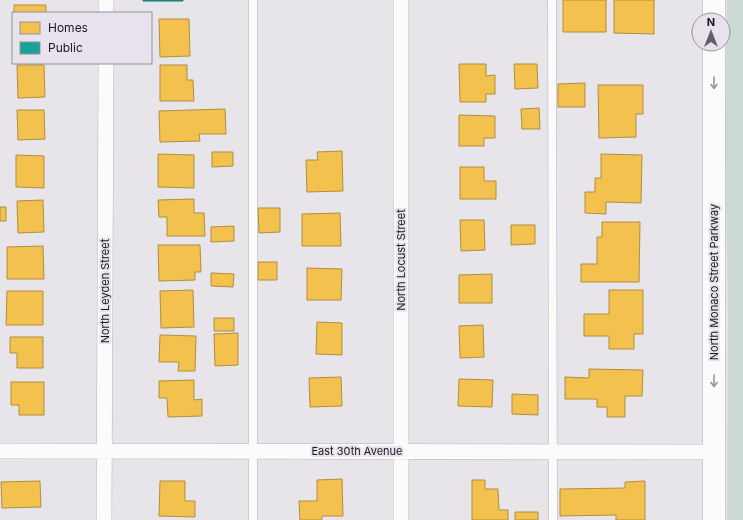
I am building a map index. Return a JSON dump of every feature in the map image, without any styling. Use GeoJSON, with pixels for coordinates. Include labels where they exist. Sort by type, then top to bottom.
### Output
{"type":"FeatureCollection","features":[{"type":"Feature","properties":{"kind":"main road"},"geometry":{"type":"LineString","coordinates":[[714,0],[714,12]]}},
{"type":"Feature","properties":{"kind":"main road","name":"North Monaco Street Parkway"},"geometry":{"type":"LineString","coordinates":[[714,52],[714,520]]}},
{"type":"Feature","properties":{"kind":"street"},"geometry":{"type":"LineString","coordinates":[[106,0],[106,12]]}},
{"type":"Feature","properties":{"kind":"street","name":"North Locust Street"},"geometry":{"type":"LineString","coordinates":[[401,0],[401,520]]}},
{"type":"Feature","properties":{"kind":"street","name":"North Leyden Street"},"geometry":{"type":"LineString","coordinates":[[104,520],[106,64]]}},
{"type":"Feature","properties":{"kind":"street","name":"East 30th Avenue"},"geometry":{"type":"LineString","coordinates":[[0,451],[714,452]]}},
{"type":"Feature","properties":{"kind":"lane"},"geometry":{"type":"LineString","coordinates":[[253,0],[253,520]]}},
{"type":"Feature","properties":{"kind":"lane"},"geometry":{"type":"LineString","coordinates":[[552,0],[553,520]]}},
{"type":"Feature","properties":{"kind":"shaded area"},"geometry":{"type":"Polygon","coordinates":[[[727,0],[743,0],[743,520],[727,520],[728,313],[725,136],[726,52],[731,52],[731,12],[727,12],[727,0]]]}},
{"type":"Feature","properties":{"kind":"building: Homes"},"geometry":{"type":"Polygon","coordinates":[[[563,0],[606,0],[606,32],[563,32],[563,0]]]}},
{"type":"Feature","properties":{"kind":"building: Homes"},"geometry":{"type":"Polygon","coordinates":[[[614,0],[654,0],[654,34],[614,33],[614,0]]]}},
{"type":"Feature","properties":{"kind":"building: Homes"},"geometry":{"type":"Polygon","coordinates":[[[14,5],[46,5],[46,12],[14,12],[14,5]]]}},
{"type":"Feature","properties":{"kind":"building: Homes"},"geometry":{"type":"Polygon","coordinates":[[[159,19],[189,19],[190,56],[160,57],[159,19]]]}},
{"type":"Feature","properties":{"kind":"building: Homes"},"geometry":{"type":"Polygon","coordinates":[[[459,64],[486,64],[486,76],[495,75],[495,94],[486,94],[486,102],[460,102],[459,64]]]}},
{"type":"Feature","properties":{"kind":"building: Homes"},"geometry":{"type":"Polygon","coordinates":[[[514,64],[537,64],[538,88],[515,89],[514,64]]]}},
{"type":"Feature","properties":{"kind":"building: Homes"},"geometry":{"type":"Polygon","coordinates":[[[17,65],[44,65],[45,97],[18,98],[17,65]]]}},
{"type":"Feature","properties":{"kind":"building: Homes"},"geometry":{"type":"Polygon","coordinates":[[[160,65],[187,65],[187,80],[193,80],[194,101],[160,101],[160,65]]]}},
{"type":"Feature","properties":{"kind":"building: Homes"},"geometry":{"type":"Polygon","coordinates":[[[585,83],[585,107],[558,107],[558,84],[585,83]]]}},
{"type":"Feature","properties":{"kind":"building: Homes"},"geometry":{"type":"Polygon","coordinates":[[[598,85],[643,85],[643,114],[636,114],[636,137],[599,138],[598,85]]]}},
{"type":"Feature","properties":{"kind":"building: Homes"},"geometry":{"type":"Polygon","coordinates":[[[539,108],[540,129],[522,129],[521,109],[539,108]]]}},
{"type":"Feature","properties":{"kind":"building: Homes"},"geometry":{"type":"Polygon","coordinates":[[[225,109],[226,134],[199,134],[200,141],[160,142],[159,111],[225,109]]]}},
{"type":"Feature","properties":{"kind":"building: Homes"},"geometry":{"type":"Polygon","coordinates":[[[17,110],[44,110],[45,139],[18,140],[17,110]]]}},
{"type":"Feature","properties":{"kind":"building: Homes"},"geometry":{"type":"Polygon","coordinates":[[[459,115],[495,116],[495,138],[484,138],[484,146],[459,146],[459,115]]]}},
{"type":"Feature","properties":{"kind":"building: Homes"},"geometry":{"type":"Polygon","coordinates":[[[342,151],[343,191],[307,192],[306,160],[318,160],[317,152],[342,151]]]}},
{"type":"Feature","properties":{"kind":"building: Homes"},"geometry":{"type":"Polygon","coordinates":[[[212,152],[233,152],[233,166],[212,167],[212,152]]]}},
{"type":"Feature","properties":{"kind":"building: Homes"},"geometry":{"type":"Polygon","coordinates":[[[158,154],[194,155],[194,188],[158,187],[158,154]]]}},
{"type":"Feature","properties":{"kind":"building: Homes"},"geometry":{"type":"Polygon","coordinates":[[[601,154],[642,155],[641,203],[606,202],[606,214],[585,213],[585,192],[595,192],[595,178],[601,178],[601,154]]]}},
{"type":"Feature","properties":{"kind":"building: Homes"},"geometry":{"type":"Polygon","coordinates":[[[16,155],[44,156],[44,188],[16,187],[16,155]]]}},
{"type":"Feature","properties":{"kind":"building: Homes"},"geometry":{"type":"Polygon","coordinates":[[[460,167],[484,167],[484,181],[496,181],[496,199],[460,199],[460,167]]]}},
{"type":"Feature","properties":{"kind":"building: Homes"},"geometry":{"type":"Polygon","coordinates":[[[194,199],[194,213],[204,213],[205,236],[167,236],[167,217],[159,217],[158,200],[194,199]]]}},
{"type":"Feature","properties":{"kind":"building: Homes"},"geometry":{"type":"Polygon","coordinates":[[[43,200],[44,232],[18,233],[17,201],[43,200]]]}},
{"type":"Feature","properties":{"kind":"building: Homes"},"geometry":{"type":"Polygon","coordinates":[[[0,207],[6,207],[6,221],[0,221],[0,207]]]}},
{"type":"Feature","properties":{"kind":"building: Homes"},"geometry":{"type":"Polygon","coordinates":[[[258,208],[280,208],[280,232],[259,233],[258,208]]]}},
{"type":"Feature","properties":{"kind":"building: Homes"},"geometry":{"type":"Polygon","coordinates":[[[340,213],[341,246],[302,246],[302,214],[340,213]]]}},
{"type":"Feature","properties":{"kind":"building: Homes"},"geometry":{"type":"Polygon","coordinates":[[[460,220],[484,220],[485,250],[461,251],[460,220]]]}},
{"type":"Feature","properties":{"kind":"building: Homes"},"geometry":{"type":"Polygon","coordinates":[[[602,222],[640,222],[639,282],[581,282],[581,264],[597,264],[597,237],[602,237],[602,222]]]}},
{"type":"Feature","properties":{"kind":"building: Homes"},"geometry":{"type":"Polygon","coordinates":[[[511,225],[535,225],[535,244],[511,245],[511,225]]]}},
{"type":"Feature","properties":{"kind":"building: Homes"},"geometry":{"type":"Polygon","coordinates":[[[234,226],[234,241],[211,242],[211,227],[234,226]]]}},
{"type":"Feature","properties":{"kind":"building: Homes"},"geometry":{"type":"Polygon","coordinates":[[[158,245],[200,245],[201,272],[195,272],[195,280],[159,281],[158,245]]]}},
{"type":"Feature","properties":{"kind":"building: Homes"},"geometry":{"type":"Polygon","coordinates":[[[43,246],[44,279],[7,279],[7,247],[43,246]]]}},
{"type":"Feature","properties":{"kind":"building: Homes"},"geometry":{"type":"Polygon","coordinates":[[[258,262],[277,262],[277,280],[258,280],[258,262]]]}},
{"type":"Feature","properties":{"kind":"building: Homes"},"geometry":{"type":"Polygon","coordinates":[[[307,268],[342,269],[341,300],[307,300],[307,268]]]}},
{"type":"Feature","properties":{"kind":"building: Homes"},"geometry":{"type":"Polygon","coordinates":[[[211,273],[234,274],[233,287],[211,286],[211,273]]]}},
{"type":"Feature","properties":{"kind":"building: Homes"},"geometry":{"type":"Polygon","coordinates":[[[492,274],[492,303],[459,303],[459,275],[492,274]]]}},
{"type":"Feature","properties":{"kind":"building: Homes"},"geometry":{"type":"Polygon","coordinates":[[[193,290],[194,327],[161,328],[160,291],[193,290]]]}},
{"type":"Feature","properties":{"kind":"building: Homes"},"geometry":{"type":"Polygon","coordinates":[[[609,290],[643,290],[643,334],[634,334],[634,349],[609,349],[609,336],[584,336],[584,314],[609,314],[609,290]]]}},
{"type":"Feature","properties":{"kind":"building: Homes"},"geometry":{"type":"Polygon","coordinates":[[[7,291],[43,291],[43,325],[6,325],[7,291]]]}},
{"type":"Feature","properties":{"kind":"building: Homes"},"geometry":{"type":"Polygon","coordinates":[[[214,318],[234,318],[234,331],[214,331],[214,318]]]}},
{"type":"Feature","properties":{"kind":"building: Homes"},"geometry":{"type":"Polygon","coordinates":[[[317,322],[342,323],[342,355],[316,354],[317,322]]]}},
{"type":"Feature","properties":{"kind":"building: Homes"},"geometry":{"type":"Polygon","coordinates":[[[483,325],[484,357],[460,358],[459,326],[483,325]]]}},
{"type":"Feature","properties":{"kind":"building: Homes"},"geometry":{"type":"Polygon","coordinates":[[[238,333],[238,365],[215,366],[214,334],[238,333]]]}},
{"type":"Feature","properties":{"kind":"building: Homes"},"geometry":{"type":"Polygon","coordinates":[[[160,335],[196,336],[195,371],[178,371],[179,362],[159,362],[160,335]]]}},
{"type":"Feature","properties":{"kind":"building: Homes"},"geometry":{"type":"Polygon","coordinates":[[[10,337],[43,337],[43,368],[17,368],[17,353],[10,353],[10,337]]]}},
{"type":"Feature","properties":{"kind":"building: Homes"},"geometry":{"type":"Polygon","coordinates":[[[589,369],[643,370],[642,396],[625,396],[625,417],[607,417],[607,407],[597,407],[597,399],[565,399],[565,377],[589,378],[589,369]]]}},
{"type":"Feature","properties":{"kind":"building: Homes"},"geometry":{"type":"Polygon","coordinates":[[[341,377],[342,406],[310,407],[309,378],[341,377]]]}},
{"type":"Feature","properties":{"kind":"building: Homes"},"geometry":{"type":"Polygon","coordinates":[[[459,379],[493,380],[492,407],[458,406],[459,379]]]}},
{"type":"Feature","properties":{"kind":"building: Homes"},"geometry":{"type":"Polygon","coordinates":[[[194,380],[194,400],[202,399],[202,416],[168,417],[167,398],[159,398],[159,381],[194,380]]]}},
{"type":"Feature","properties":{"kind":"building: Homes"},"geometry":{"type":"Polygon","coordinates":[[[11,382],[44,382],[44,415],[19,415],[19,405],[11,405],[11,382]]]}},
{"type":"Feature","properties":{"kind":"building: Homes"},"geometry":{"type":"Polygon","coordinates":[[[512,394],[538,395],[538,415],[512,414],[512,394]]]}},
{"type":"Feature","properties":{"kind":"building: Homes"},"geometry":{"type":"Polygon","coordinates":[[[342,479],[343,516],[322,516],[322,520],[300,520],[299,501],[317,501],[317,480],[342,479]]]}},
{"type":"Feature","properties":{"kind":"building: Homes"},"geometry":{"type":"Polygon","coordinates":[[[472,480],[485,480],[485,489],[498,489],[499,510],[508,510],[508,520],[472,520],[472,480]]]}},
{"type":"Feature","properties":{"kind":"building: Homes"},"geometry":{"type":"Polygon","coordinates":[[[40,481],[41,507],[2,508],[1,482],[40,481]]]}},
{"type":"Feature","properties":{"kind":"building: Homes"},"geometry":{"type":"Polygon","coordinates":[[[160,481],[185,481],[185,501],[195,501],[195,517],[159,516],[160,481]]]}},
{"type":"Feature","properties":{"kind":"building: Homes"},"geometry":{"type":"Polygon","coordinates":[[[645,481],[645,520],[616,520],[616,515],[560,516],[560,489],[625,488],[625,482],[645,481]]]}},
{"type":"Feature","properties":{"kind":"building: Homes"},"geometry":{"type":"Polygon","coordinates":[[[515,512],[538,512],[538,520],[515,520],[515,512]]]}},
{"type":"Feature","properties":{"kind":"building: Public"},"geometry":{"type":"Polygon","coordinates":[[[183,0],[183,1],[143,1],[183,0]]]}}]}
